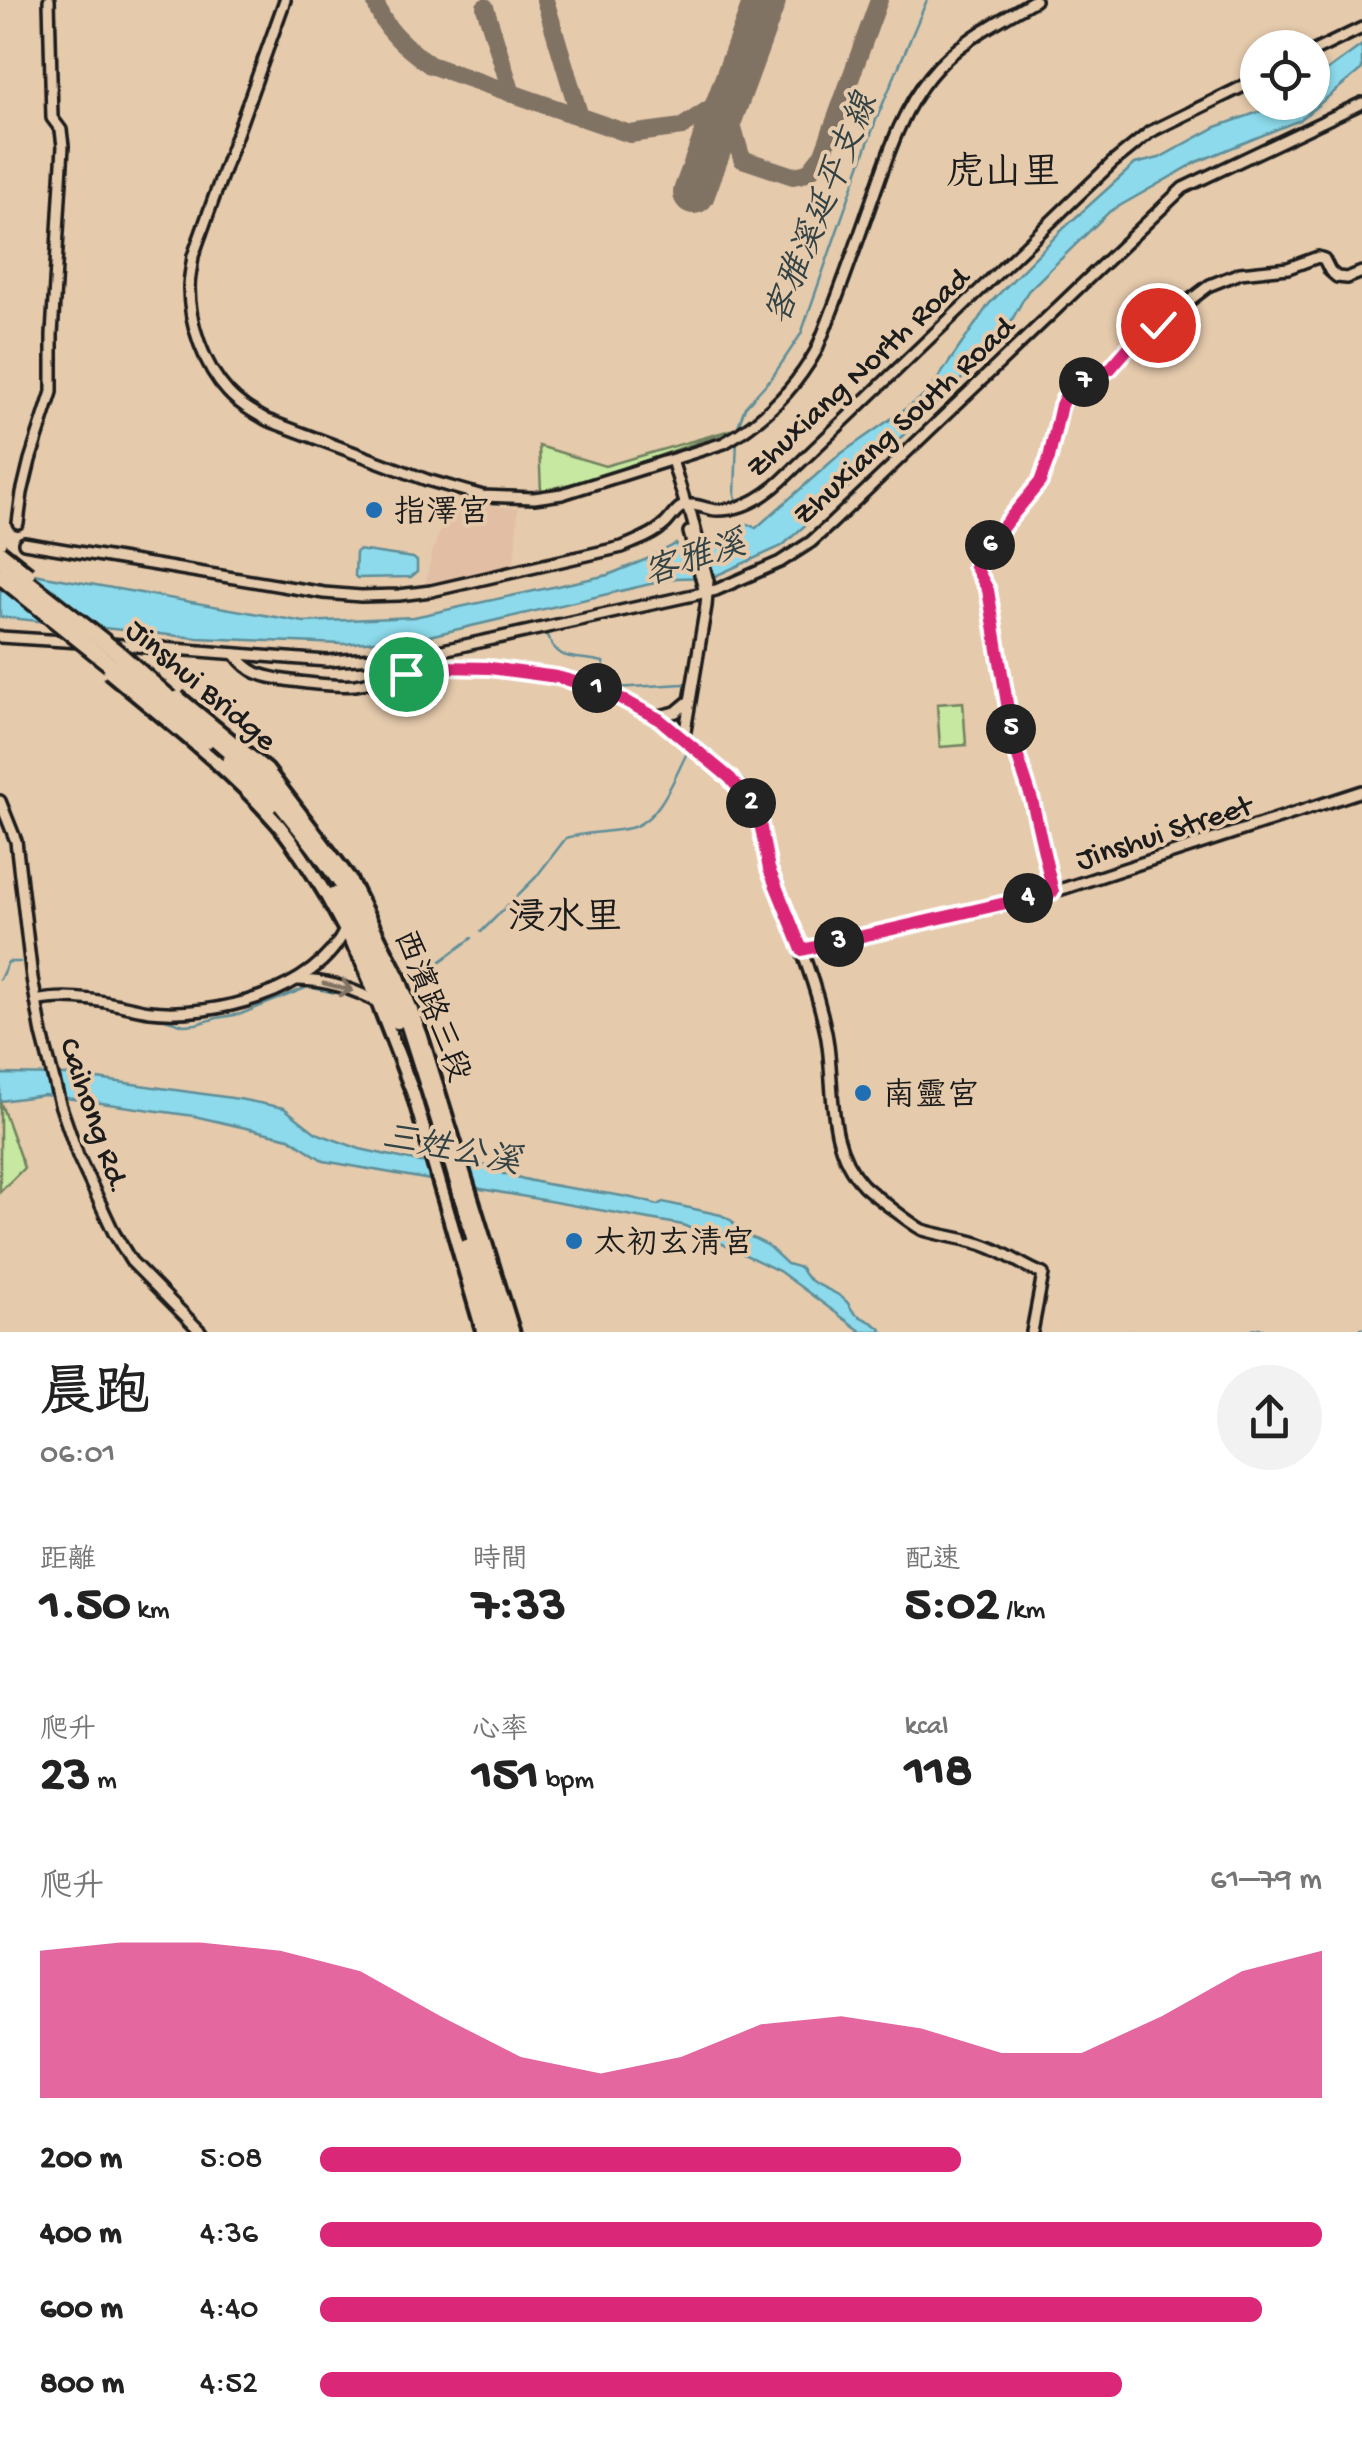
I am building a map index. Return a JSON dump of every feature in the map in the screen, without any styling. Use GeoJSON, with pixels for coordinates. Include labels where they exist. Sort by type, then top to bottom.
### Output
{"type":"FeatureCollection","features":[{"type":"Feature","properties":{"kind":"highway","name":"Jinshui Bridge"},"geometry":{"type":"LineString","coordinates":[[0,560],[116,652],[248,767],[288,812],[337,885]]}},
{"type":"Feature","properties":{"kind":"highway","name":"Jinshui Bridge"},"geometry":{"type":"LineString","coordinates":[[0,576],[209,743],[252,784],[337,885]]}},
{"type":"Feature","properties":{"kind":"highway"},"geometry":{"type":"LineString","coordinates":[[337,885],[395,1012],[502,1332]]}},
{"type":"Feature","properties":{"kind":"highway"},"geometry":{"type":"LineString","coordinates":[[454,1186],[487,1332]]}},
{"type":"Feature","properties":{"kind":"main road","name":"Jinshui Bridge"},"geometry":{"type":"LineString","coordinates":[[0,550],[266,770],[296,806],[337,885]]}},
{"type":"Feature","properties":{"kind":"main road","name":"Jinshui Bridge"},"geometry":{"type":"LineString","coordinates":[[0,585],[183,733],[247,791],[337,885]]}},
{"type":"Feature","properties":{"kind":"main road","name":"西濱路三段"},"geometry":{"type":"LineString","coordinates":[[337,885],[345,930],[362,961],[413,1093],[444,1151]]}},
{"type":"Feature","properties":{"kind":"main road"},"geometry":{"type":"LineString","coordinates":[[454,1186],[487,1332]]}},
{"type":"Feature","properties":{"kind":"main road"},"geometry":{"type":"LineString","coordinates":[[454,1186],[513,1332]]}},
{"type":"Feature","properties":{"kind":"street"},"geometry":{"type":"LineString","coordinates":[[18,523],[26,476],[52,392],[63,146],[61,130],[52,118],[49,0]]}},
{"type":"Feature","properties":{"kind":"street"},"geometry":{"type":"LineString","coordinates":[[285,0],[193,256],[190,307],[210,366],[227,392],[248,410],[291,430],[427,480],[483,496],[534,498],[562,494],[724,443],[748,430],[781,400],[804,374],[816,351],[898,132],[930,76],[959,47],[1035,0]]}},
{"type":"Feature","properties":{"kind":"street"},"geometry":{"type":"LineString","coordinates":[[1330,43],[1362,28]]}},
{"type":"Feature","properties":{"kind":"street","name":"Zhuxiang North Road"},"geometry":{"type":"LineString","coordinates":[[687,511],[696,504],[716,510],[731,509],[771,490],[1112,163],[1150,132],[1240,88]]}},
{"type":"Feature","properties":{"kind":"street","name":"Zhuxiang South Road"},"geometry":{"type":"LineString","coordinates":[[0,637],[328,661],[420,656],[705,585],[780,562],[811,542],[1183,188],[1362,103]]}},
{"type":"Feature","properties":{"kind":"street"},"geometry":{"type":"LineString","coordinates":[[1053,892],[1032,800],[1014,745],[988,590],[975,566],[1040,482],[1068,391],[1110,369],[1130,346],[1147,337],[1195,294],[1240,273],[1288,268],[1318,257],[1324,259],[1336,277],[1347,278],[1362,272]]}},
{"type":"Feature","properties":{"kind":"street"},"geometry":{"type":"LineString","coordinates":[[672,460],[705,585],[706,606],[684,738]]}},
{"type":"Feature","properties":{"kind":"street"},"geometry":{"type":"LineString","coordinates":[[24,544],[324,593],[399,596],[622,547],[660,529],[679,509],[687,511]]}},
{"type":"Feature","properties":{"kind":"street"},"geometry":{"type":"LineString","coordinates":[[235,654],[241,663],[259,674],[351,686],[440,667],[490,668],[557,677],[605,690],[684,738],[730,778],[758,813],[769,869],[802,950],[826,1034],[837,1137],[853,1172],[864,1186],[921,1229],[994,1248],[1043,1274],[1032,1332]]}},
{"type":"Feature","properties":{"kind":"street"},"geometry":{"type":"LineString","coordinates":[[655,717],[676,712],[690,700]]}},
{"type":"Feature","properties":{"kind":"street","name":"Jinshui Street"},"geometry":{"type":"LineString","coordinates":[[802,950],[1053,892],[1362,791]]}},
{"type":"Feature","properties":{"kind":"street","name":"Caihong Rd."},"geometry":{"type":"LineString","coordinates":[[0,801],[16,841],[42,1034],[78,1156],[131,1261],[201,1332]]}},
{"type":"Feature","properties":{"kind":"street"},"geometry":{"type":"LineString","coordinates":[[36,1000],[86,999],[175,1013],[227,1007],[249,1001],[316,968],[337,947],[345,930]]}},
{"type":"Feature","properties":{"kind":"street"},"geometry":{"type":"LineString","coordinates":[[295,980],[364,994],[379,1004]]}},
{"type":"Feature","properties":{"kind":"shaded area"},"geometry":{"type":"Polygon","coordinates":[[[455,495],[491,506],[518,508],[514,567],[426,583],[432,552],[455,495]]]}},
{"type":"Feature","properties":{"kind":"green space"},"geometry":{"type":"Polygon","coordinates":[[[734,429],[603,476],[541,491],[539,446],[605,466],[734,429]]]}},
{"type":"Feature","properties":{"kind":"green space"},"geometry":{"type":"Polygon","coordinates":[[[963,702],[966,745],[940,747],[937,704],[963,702]]]}},
{"type":"Feature","properties":{"kind":"green space"},"geometry":{"type":"Polygon","coordinates":[[[0,1101],[24,1168],[0,1192],[0,1101]]]}},
{"type":"Feature","properties":{"kind":"water","name":"客雅溪"},"geometry":{"type":"Polygon","coordinates":[[[1362,45],[1362,69],[1330,95],[1330,69],[1362,45]]]}},
{"type":"Feature","properties":{"kind":"water","name":"客雅溪"},"geometry":{"type":"Polygon","coordinates":[[[1240,119],[1300,120],[1197,162],[1109,212],[1028,291],[999,343],[869,468],[782,546],[713,577],[676,578],[429,636],[344,644],[197,638],[0,617],[0,568],[304,622],[414,617],[608,575],[676,544],[681,553],[717,546],[743,522],[756,528],[839,455],[928,393],[989,304],[1135,164],[1159,158],[1240,119]]]}},
{"type":"Feature","properties":{"kind":"water"},"geometry":{"type":"Polygon","coordinates":[[[358,550],[413,558],[417,561],[417,572],[411,577],[357,578],[358,550]]]}},
{"type":"Feature","properties":{"kind":"water","name":"三姓公溪"},"geometry":{"type":"Polygon","coordinates":[[[0,1074],[69,1075],[239,1099],[284,1108],[316,1133],[360,1149],[419,1162],[496,1166],[503,1174],[516,1174],[534,1182],[721,1215],[739,1231],[767,1245],[787,1264],[801,1268],[809,1279],[841,1296],[854,1313],[883,1332],[862,1332],[779,1271],[683,1225],[324,1161],[289,1138],[194,1116],[44,1095],[0,1101],[0,1074]]]}},
{"type":"Feature","properties":{"kind":"waterway","name":"客雅溪延平支線"},"geometry":{"type":"LineString","coordinates":[[737,429],[745,407],[773,376],[801,334],[876,120],[927,0]]}},
{"type":"Feature","properties":{"kind":"waterway","name":"客雅溪延平支線"},"geometry":{"type":"LineString","coordinates":[[737,437],[738,504]]}},
{"type":"Feature","properties":{"kind":"waterway"},"geometry":{"type":"LineString","coordinates":[[546,634],[563,655],[603,662],[608,684],[614,688],[684,684]]}},
{"type":"Feature","properties":{"kind":"waterway"},"geometry":{"type":"LineString","coordinates":[[481,932],[536,877],[566,838],[641,824],[665,797],[687,753]]}},
{"type":"Feature","properties":{"kind":"waterway"},"geometry":{"type":"LineString","coordinates":[[414,981],[472,938]]}},
{"type":"Feature","properties":{"kind":"waterway"},"geometry":{"type":"LineString","coordinates":[[0,979],[8,962],[20,962]]}},
{"type":"Feature","properties":{"kind":"waterway"},"geometry":{"type":"LineString","coordinates":[[162,1018],[184,1025],[196,1024],[241,1014],[308,987],[359,998]]}},
{"type":"Feature","properties":{"kind":"waterway","name":"三姓公溪"},"geometry":{"type":"LineString","coordinates":[[1246,1332],[1259,1328],[1269,1332]]}},
{"type":"Feature","properties":{"kind":"waterway","name":"三姓公溪"},"geometry":{"type":"LineString","coordinates":[[1357,1332],[1362,1328]]}},
{"type":"Feature","properties":{"kind":"waterway","name":"三姓公溪"},"geometry":{"type":"LineString","coordinates":[[1119,1332],[1140,1332]]}},
{"type":"Feature","properties":{"kind":"taxiway"},"geometry":{"type":"LineString","coordinates":[[375,0],[389,29],[430,65],[630,134],[682,127],[729,96]]}},
{"type":"Feature","properties":{"kind":"taxiway"},"geometry":{"type":"LineString","coordinates":[[545,0],[580,117]]}},
{"type":"Feature","properties":{"kind":"taxiway"},"geometry":{"type":"LineString","coordinates":[[729,96],[729,115],[742,159],[793,176],[808,173],[823,154],[879,0]]}},
{"type":"Feature","properties":{"kind":"taxiway"},"geometry":{"type":"LineString","coordinates":[[485,7],[512,94]]}},
{"type":"Feature","properties":{"kind":"runway"},"geometry":{"type":"LineString","coordinates":[[694,193],[765,0]]}},
{"type":"Feature","properties":{"kind":"place","name":"指澤宮"},"geometry":{"type":"Point","coordinates":[374,510]}},
{"type":"Feature","properties":{"kind":"place","name":"南靈宮"},"geometry":{"type":"Point","coordinates":[863,1093]}},
{"type":"Feature","properties":{"kind":"place","name":"太初玄清宮"},"geometry":{"type":"Point","coordinates":[574,1241]}},
{"type":"Feature","properties":{"kind":"district","name":"虎山里"},"geometry":{"type":"Point","coordinates":[1003,170]}},
{"type":"Feature","properties":{"kind":"district","name":"浸水里"},"geometry":{"type":"Point","coordinates":[565,915]}},
{"type":"Feature","properties":{"kind":"route"},"geometry":{"type":"LineString","coordinates":[[406,674],[440,667],[490,668],[557,677],[605,690],[659,719],[730,778],[758,813],[769,869],[802,950],[1053,892],[1032,800],[1014,745],[988,590],[975,566],[1040,482],[1068,391],[1110,369],[1130,346],[1158,325]]}}]}
